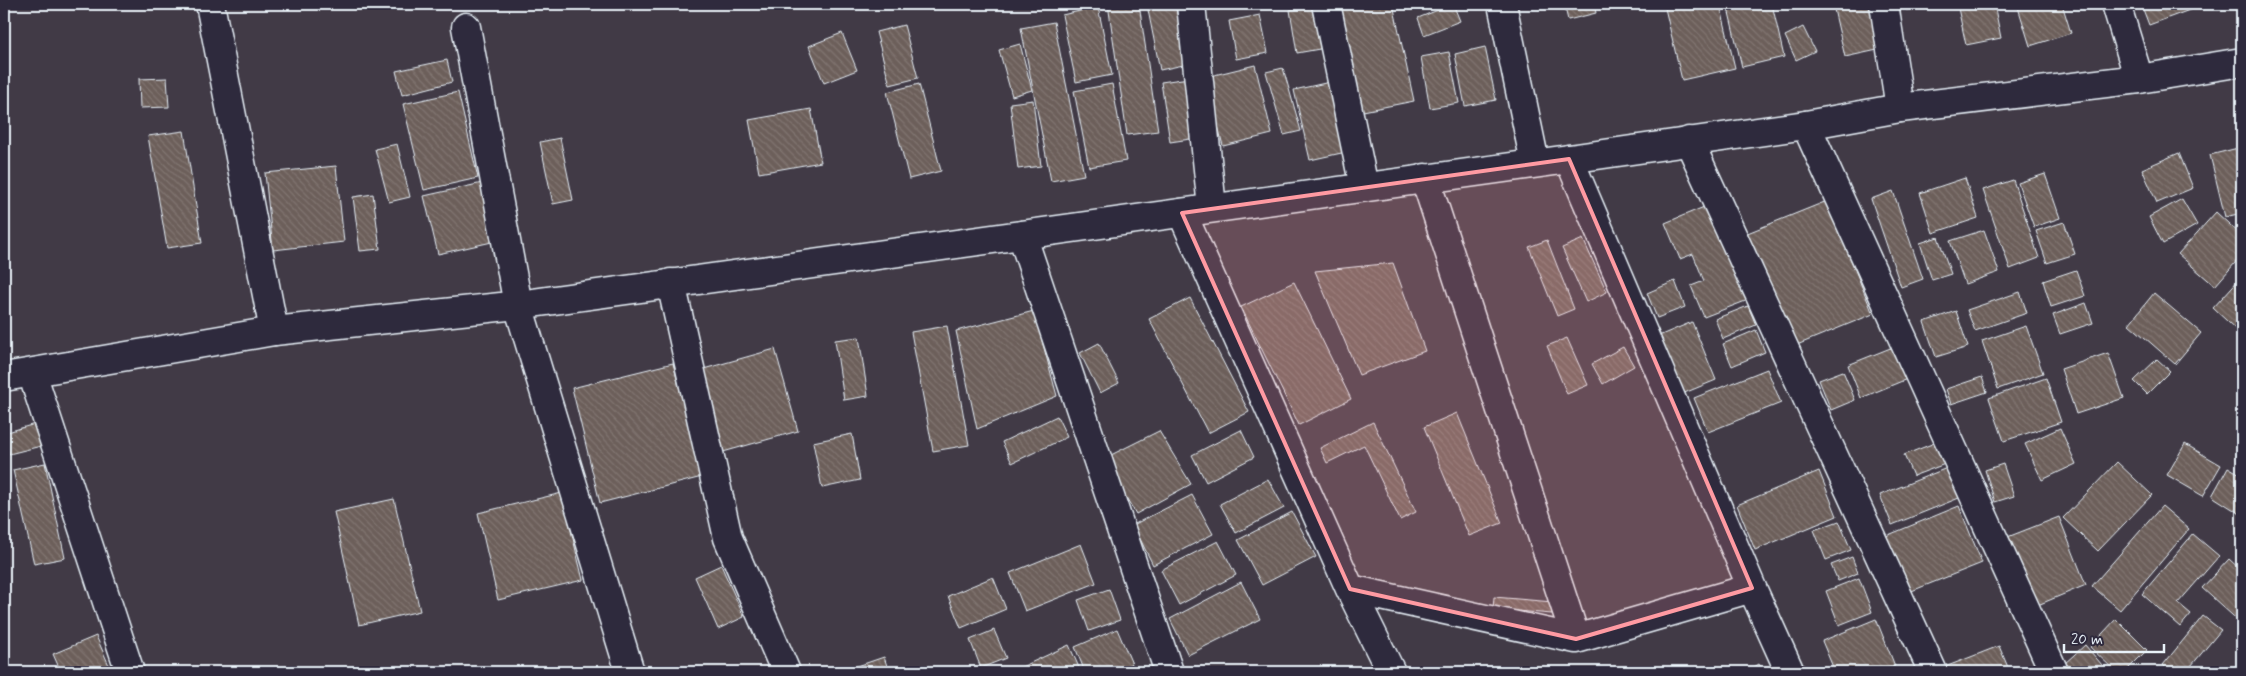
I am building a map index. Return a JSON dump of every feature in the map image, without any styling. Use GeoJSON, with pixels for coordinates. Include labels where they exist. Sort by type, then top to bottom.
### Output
{"type":"FeatureCollection","features":[{"type":"Feature","properties":{"kind":"street"},"geometry":{"type":"LineString","coordinates":[[210,4],[274,331]]}},
{"type":"Feature","properties":{"kind":"street"},"geometry":{"type":"LineString","coordinates":[[1191,4],[1212,208]]}},
{"type":"Feature","properties":{"kind":"street"},"geometry":{"type":"LineString","coordinates":[[1326,4],[1364,187]]}},
{"type":"Feature","properties":{"kind":"street"},"geometry":{"type":"LineString","coordinates":[[1502,4],[1535,163]]}},
{"type":"Feature","properties":{"kind":"street"},"geometry":{"type":"LineString","coordinates":[[1884,4],[1900,108]]}},
{"type":"Feature","properties":{"kind":"street"},"geometry":{"type":"LineString","coordinates":[[2116,4],[2139,78]]}},
{"type":"Feature","properties":{"kind":"street"},"geometry":{"type":"LineString","coordinates":[[466,27],[518,305],[630,672]]}},
{"type":"Feature","properties":{"kind":"street"},"geometry":{"type":"LineString","coordinates":[[4,377],[274,331],[518,305],[1689,142],[1806,125],[1900,108],[2139,78],[2242,62]]}},
{"type":"Feature","properties":{"kind":"street"},"geometry":{"type":"LineString","coordinates":[[1806,125],[2054,672]]}},
{"type":"Feature","properties":{"kind":"street"},"geometry":{"type":"LineString","coordinates":[[1689,142],[1933,672]]}},
{"type":"Feature","properties":{"kind":"street"},"geometry":{"type":"LineString","coordinates":[[1569,159],[1752,588],[1790,672]]}},
{"type":"Feature","properties":{"kind":"street"},"geometry":{"type":"LineString","coordinates":[[1425,178],[1576,639]]}},
{"type":"Feature","properties":{"kind":"street"},"geometry":{"type":"LineString","coordinates":[[1182,213],[1350,589],[1391,672]]}},
{"type":"Feature","properties":{"kind":"street"},"geometry":{"type":"LineString","coordinates":[[1022,234],[1169,672]]}},
{"type":"Feature","properties":{"kind":"street"},"geometry":{"type":"LineString","coordinates":[[671,284],[728,538],[786,672]]}},
{"type":"Feature","properties":{"kind":"street"},"geometry":{"type":"LineString","coordinates":[[32,373],[130,672]]}},
{"type":"Feature","properties":{"kind":"street"},"geometry":{"type":"LineString","coordinates":[[1350,589],[1576,639],[1752,588]]}},
{"type":"Feature","properties":{"kind":"highlighted area"},"geometry":{"type":"Polygon","coordinates":[[[1569,159],[1752,588],[1576,639],[1350,589],[1182,213],[1569,159]]]}},
{"type":"Feature","properties":{"kind":"building"},"geometry":{"type":"Polygon","coordinates":[[[1108,4],[1139,4],[1158,131],[1127,135],[1108,4]]]}},
{"type":"Feature","properties":{"kind":"building"},"geometry":{"type":"Polygon","coordinates":[[[1324,4],[1331,47],[1297,53],[1290,10],[1324,4]]]}},
{"type":"Feature","properties":{"kind":"building"},"geometry":{"type":"Polygon","coordinates":[[[1336,4],[1393,4],[1414,101],[1353,113],[1336,4]]]}},
{"type":"Feature","properties":{"kind":"building"},"geometry":{"type":"Polygon","coordinates":[[[1414,4],[1437,4],[1416,10],[1414,4]]]}},
{"type":"Feature","properties":{"kind":"building"},"geometry":{"type":"Polygon","coordinates":[[[1453,4],[1460,21],[1424,35],[1418,18],[1453,4]]]}},
{"type":"Feature","properties":{"kind":"building"},"geometry":{"type":"Polygon","coordinates":[[[1564,4],[1594,4],[1596,13],[1568,20],[1564,4]]]}},
{"type":"Feature","properties":{"kind":"building"},"geometry":{"type":"Polygon","coordinates":[[[1664,4],[1720,4],[1735,68],[1682,80],[1664,4]]]}},
{"type":"Feature","properties":{"kind":"building"},"geometry":{"type":"Polygon","coordinates":[[[1727,4],[1772,4],[1784,57],[1742,67],[1727,4]]]}},
{"type":"Feature","properties":{"kind":"building"},"geometry":{"type":"Polygon","coordinates":[[[1872,4],[1882,49],[1845,57],[1833,5],[1872,4]]]}},
{"type":"Feature","properties":{"kind":"building"},"geometry":{"type":"Polygon","coordinates":[[[1905,4],[1943,4],[1943,6],[1906,10],[1905,4]]]}},
{"type":"Feature","properties":{"kind":"building"},"geometry":{"type":"Polygon","coordinates":[[[1976,4],[1994,4],[2001,38],[1966,45],[1958,8],[1976,4]]]}},
{"type":"Feature","properties":{"kind":"building"},"geometry":{"type":"Polygon","coordinates":[[[2017,4],[2062,4],[2071,33],[2030,46],[2017,4]]]}},
{"type":"Feature","properties":{"kind":"building"},"geometry":{"type":"Polygon","coordinates":[[[2141,4],[2193,4],[2195,8],[2149,25],[2141,4]]]}},
{"type":"Feature","properties":{"kind":"building"},"geometry":{"type":"Polygon","coordinates":[[[1175,5],[1188,64],[1160,70],[1148,10],[1175,5]]]}},
{"type":"Feature","properties":{"kind":"building"},"geometry":{"type":"Polygon","coordinates":[[[1098,7],[1112,75],[1076,82],[1062,15],[1098,7]]]}},
{"type":"Feature","properties":{"kind":"building"},"geometry":{"type":"Polygon","coordinates":[[[1260,15],[1268,53],[1236,59],[1229,21],[1260,15]]]}},
{"type":"Feature","properties":{"kind":"building"},"geometry":{"type":"Polygon","coordinates":[[[1054,22],[1084,175],[1051,181],[1021,28],[1054,22]]]}},
{"type":"Feature","properties":{"kind":"building"},"geometry":{"type":"Polygon","coordinates":[[[904,25],[918,78],[890,85],[876,32],[904,25]]]}},
{"type":"Feature","properties":{"kind":"building"},"geometry":{"type":"Polygon","coordinates":[[[1803,27],[1815,51],[1796,60],[1785,36],[1803,27]]]}},
{"type":"Feature","properties":{"kind":"building"},"geometry":{"type":"Polygon","coordinates":[[[842,33],[857,70],[824,83],[809,46],[842,33]]]}},
{"type":"Feature","properties":{"kind":"building"},"geometry":{"type":"Polygon","coordinates":[[[1020,44],[1032,90],[1012,96],[999,50],[1020,44]]]}},
{"type":"Feature","properties":{"kind":"building"},"geometry":{"type":"Polygon","coordinates":[[[1485,47],[1496,100],[1465,106],[1455,54],[1485,47]]]}},
{"type":"Feature","properties":{"kind":"building"},"geometry":{"type":"Polygon","coordinates":[[[1449,52],[1459,103],[1430,108],[1421,57],[1449,52]]]}},
{"type":"Feature","properties":{"kind":"building"},"geometry":{"type":"Polygon","coordinates":[[[447,60],[452,82],[402,95],[396,71],[447,60]]]}},
{"type":"Feature","properties":{"kind":"building"},"geometry":{"type":"Polygon","coordinates":[[[1255,65],[1272,134],[1223,146],[1206,77],[1255,65]]]}},
{"type":"Feature","properties":{"kind":"building"},"geometry":{"type":"Polygon","coordinates":[[[1283,68],[1301,131],[1284,135],[1266,72],[1283,68]]]}},
{"type":"Feature","properties":{"kind":"building"},"geometry":{"type":"Polygon","coordinates":[[[167,78],[169,107],[140,108],[139,79],[167,78]]]}},
{"type":"Feature","properties":{"kind":"building"},"geometry":{"type":"Polygon","coordinates":[[[1189,78],[1197,138],[1170,142],[1161,82],[1189,78]]]}},
{"type":"Feature","properties":{"kind":"building"},"geometry":{"type":"Polygon","coordinates":[[[1330,82],[1346,152],[1310,160],[1294,90],[1330,82]]]}},
{"type":"Feature","properties":{"kind":"building"},"geometry":{"type":"Polygon","coordinates":[[[919,84],[941,171],[909,179],[887,92],[919,84]]]}},
{"type":"Feature","properties":{"kind":"building"},"geometry":{"type":"Polygon","coordinates":[[[1112,84],[1126,161],[1089,167],[1074,91],[1112,84]]]}},
{"type":"Feature","properties":{"kind":"building"},"geometry":{"type":"Polygon","coordinates":[[[458,92],[478,178],[424,190],[403,104],[458,92]]]}},
{"type":"Feature","properties":{"kind":"building"},"geometry":{"type":"Polygon","coordinates":[[[1033,100],[1041,166],[1018,169],[1010,103],[1033,100]]]}},
{"type":"Feature","properties":{"kind":"building"},"geometry":{"type":"Polygon","coordinates":[[[811,109],[821,162],[759,173],[749,120],[811,109]]]}},
{"type":"Feature","properties":{"kind":"building"},"geometry":{"type":"Polygon","coordinates":[[[184,131],[202,243],[167,248],[148,136],[184,131]]]}},
{"type":"Feature","properties":{"kind":"building"},"geometry":{"type":"Polygon","coordinates":[[[560,138],[573,200],[553,204],[540,142],[560,138]]]}},
{"type":"Feature","properties":{"kind":"building"},"geometry":{"type":"Polygon","coordinates":[[[397,144],[410,197],[389,202],[375,149],[397,144]]]}},
{"type":"Feature","properties":{"kind":"building"},"geometry":{"type":"Polygon","coordinates":[[[2242,147],[2242,213],[2225,217],[2210,155],[2242,147]]]}},
{"type":"Feature","properties":{"kind":"building"},"geometry":{"type":"Polygon","coordinates":[[[2179,153],[2193,188],[2157,203],[2142,169],[2179,153]]]}},
{"type":"Feature","properties":{"kind":"building"},"geometry":{"type":"Polygon","coordinates":[[[336,166],[344,242],[273,250],[265,173],[336,166]]]}},
{"type":"Feature","properties":{"kind":"building"},"geometry":{"type":"Polygon","coordinates":[[[2045,174],[2060,218],[2034,227],[2018,183],[2045,174]]]}},
{"type":"Feature","properties":{"kind":"building"},"geometry":{"type":"Polygon","coordinates":[[[1965,178],[1978,218],[1933,233],[1920,193],[1965,178]]]}},
{"type":"Feature","properties":{"kind":"building"},"geometry":{"type":"Polygon","coordinates":[[[2013,180],[2039,258],[2010,269],[1983,190],[2013,180]]]}},
{"type":"Feature","properties":{"kind":"building"},"geometry":{"type":"Polygon","coordinates":[[[487,182],[501,240],[438,254],[424,196],[487,182]]]}},
{"type":"Feature","properties":{"kind":"building"},"geometry":{"type":"Polygon","coordinates":[[[1893,191],[1923,279],[1901,287],[1871,199],[1893,191]]]}},
{"type":"Feature","properties":{"kind":"building"},"geometry":{"type":"Polygon","coordinates":[[[373,194],[380,249],[360,251],[353,197],[373,194]]]}},
{"type":"Feature","properties":{"kind":"building"},"geometry":{"type":"Polygon","coordinates":[[[2182,199],[2197,225],[2163,244],[2149,217],[2182,199]]]}},
{"type":"Feature","properties":{"kind":"building"},"geometry":{"type":"Polygon","coordinates":[[[1827,201],[1873,314],[1792,347],[1745,234],[1827,201]]]}},
{"type":"Feature","properties":{"kind":"building"},"geometry":{"type":"Polygon","coordinates":[[[1709,205],[1748,300],[1704,317],[1691,286],[1704,281],[1693,254],[1680,259],[1665,223],[1709,205]]]}},
{"type":"Feature","properties":{"kind":"building"},"geometry":{"type":"Polygon","coordinates":[[[2216,212],[2242,236],[2242,255],[2215,286],[2178,254],[2216,212]]]}},
{"type":"Feature","properties":{"kind":"building"},"geometry":{"type":"Polygon","coordinates":[[[2064,222],[2075,254],[2047,263],[2036,231],[2064,222]]]}},
{"type":"Feature","properties":{"kind":"building"},"geometry":{"type":"Polygon","coordinates":[[[1984,230],[1999,272],[1965,284],[1950,241],[1984,230]]]}},
{"type":"Feature","properties":{"kind":"building"},"geometry":{"type":"Polygon","coordinates":[[[1938,237],[1951,274],[1932,280],[1920,243],[1938,237]]]}},
{"type":"Feature","properties":{"kind":"building"},"geometry":{"type":"Polygon","coordinates":[[[1583,239],[1607,292],[1586,302],[1562,248],[1583,239]]]}},
{"type":"Feature","properties":{"kind":"building"},"geometry":{"type":"Polygon","coordinates":[[[1547,240],[1574,309],[1557,316],[1529,247],[1547,240]]]}},
{"type":"Feature","properties":{"kind":"building"},"geometry":{"type":"Polygon","coordinates":[[[1393,263],[1425,351],[1359,375],[1315,271],[1393,263]]]}},
{"type":"Feature","properties":{"kind":"building"},"geometry":{"type":"Polygon","coordinates":[[[2076,270],[2085,296],[2051,307],[2043,281],[2076,270]]]}},
{"type":"Feature","properties":{"kind":"building"},"geometry":{"type":"Polygon","coordinates":[[[2242,276],[2242,335],[2213,308],[2242,276]]]}},
{"type":"Feature","properties":{"kind":"building"},"geometry":{"type":"Polygon","coordinates":[[[1675,281],[1685,307],[1657,318],[1647,293],[1675,281]]]}},
{"type":"Feature","properties":{"kind":"building"},"geometry":{"type":"Polygon","coordinates":[[[1294,282],[1351,399],[1299,425],[1241,307],[1294,282]]]}},
{"type":"Feature","properties":{"kind":"building"},"geometry":{"type":"Polygon","coordinates":[[[2020,292],[2027,313],[1975,331],[1967,310],[2020,292]]]}},
{"type":"Feature","properties":{"kind":"building"},"geometry":{"type":"Polygon","coordinates":[[[2154,293],[2201,333],[2175,364],[2129,324],[2154,293]]]}},
{"type":"Feature","properties":{"kind":"building"},"geometry":{"type":"Polygon","coordinates":[[[1190,298],[1249,412],[1208,433],[1149,319],[1190,298]]]}},
{"type":"Feature","properties":{"kind":"building"},"geometry":{"type":"Polygon","coordinates":[[[2086,303],[2093,323],[2060,334],[2053,315],[2086,303]]]}},
{"type":"Feature","properties":{"kind":"building"},"geometry":{"type":"Polygon","coordinates":[[[1748,306],[1756,325],[1723,339],[1715,319],[1748,306]]]}},
{"type":"Feature","properties":{"kind":"building"},"geometry":{"type":"Polygon","coordinates":[[[1034,311],[1057,396],[977,429],[956,331],[1034,311]]]}},
{"type":"Feature","properties":{"kind":"building"},"geometry":{"type":"Polygon","coordinates":[[[1956,311],[1968,347],[1936,357],[1924,322],[1956,311]]]}},
{"type":"Feature","properties":{"kind":"building"},"geometry":{"type":"Polygon","coordinates":[[[1692,322],[1716,380],[1677,396],[1654,338],[1692,322]]]}},
{"type":"Feature","properties":{"kind":"building"},"geometry":{"type":"Polygon","coordinates":[[[947,326],[969,445],[933,451],[911,332],[947,326]]]}},
{"type":"Feature","properties":{"kind":"building"},"geometry":{"type":"Polygon","coordinates":[[[2026,326],[2043,373],[1998,389],[1982,341],[2026,326]]]}},
{"type":"Feature","properties":{"kind":"building"},"geometry":{"type":"Polygon","coordinates":[[[1756,330],[1765,352],[1732,366],[1723,344],[1756,330]]]}},
{"type":"Feature","properties":{"kind":"building"},"geometry":{"type":"Polygon","coordinates":[[[859,337],[868,396],[844,400],[835,340],[859,337]]]}},
{"type":"Feature","properties":{"kind":"building"},"geometry":{"type":"Polygon","coordinates":[[[1567,338],[1588,385],[1567,394],[1547,346],[1567,338]]]}},
{"type":"Feature","properties":{"kind":"building"},"geometry":{"type":"Polygon","coordinates":[[[1099,343],[1119,383],[1100,393],[1080,353],[1099,343]]]}},
{"type":"Feature","properties":{"kind":"building"},"geometry":{"type":"Polygon","coordinates":[[[1623,347],[1634,366],[1603,384],[1592,364],[1623,347]]]}},
{"type":"Feature","properties":{"kind":"building"},"geometry":{"type":"Polygon","coordinates":[[[1893,347],[1907,379],[1861,398],[1848,365],[1893,347]]]}},
{"type":"Feature","properties":{"kind":"building"},"geometry":{"type":"Polygon","coordinates":[[[775,349],[798,431],[723,452],[700,370],[775,349]]]}},
{"type":"Feature","properties":{"kind":"building"},"geometry":{"type":"Polygon","coordinates":[[[2108,353],[2124,398],[2076,414],[2061,369],[2108,353]]]}},
{"type":"Feature","properties":{"kind":"building"},"geometry":{"type":"Polygon","coordinates":[[[2157,359],[2170,371],[2147,394],[2134,381],[2157,359]]]}},
{"type":"Feature","properties":{"kind":"building"},"geometry":{"type":"Polygon","coordinates":[[[673,363],[702,477],[600,503],[572,388],[673,363]]]}},
{"type":"Feature","properties":{"kind":"building"},"geometry":{"type":"Polygon","coordinates":[[[1767,369],[1781,403],[1708,432],[1694,398],[1767,369]]]}},
{"type":"Feature","properties":{"kind":"building"},"geometry":{"type":"Polygon","coordinates":[[[1843,371],[1855,400],[1831,410],[1819,380],[1843,371]]]}},
{"type":"Feature","properties":{"kind":"building"},"geometry":{"type":"Polygon","coordinates":[[[1982,377],[1987,392],[1951,404],[1946,389],[1982,377]]]}},
{"type":"Feature","properties":{"kind":"building"},"geometry":{"type":"Polygon","coordinates":[[[2046,378],[2061,422],[2004,441],[1989,398],[2046,378]]]}},
{"type":"Feature","properties":{"kind":"building"},"geometry":{"type":"Polygon","coordinates":[[[1457,413],[1502,523],[1469,536],[1424,427],[1457,413]]]}},
{"type":"Feature","properties":{"kind":"building"},"geometry":{"type":"Polygon","coordinates":[[[1057,416],[1067,437],[1012,463],[1002,442],[1057,416]]]}},
{"type":"Feature","properties":{"kind":"building"},"geometry":{"type":"Polygon","coordinates":[[[1373,422],[1416,512],[1400,520],[1364,445],[1327,463],[1320,448],[1373,422]]]}},
{"type":"Feature","properties":{"kind":"building"},"geometry":{"type":"Polygon","coordinates":[[[35,424],[41,446],[9,454],[4,433],[35,424]]]}},
{"type":"Feature","properties":{"kind":"building"},"geometry":{"type":"Polygon","coordinates":[[[2060,428],[2076,464],[2042,480],[2025,444],[2060,428]]]}},
{"type":"Feature","properties":{"kind":"building"},"geometry":{"type":"Polygon","coordinates":[[[1241,430],[1254,457],[1206,482],[1192,455],[1241,430]]]}},
{"type":"Feature","properties":{"kind":"building"},"geometry":{"type":"Polygon","coordinates":[[[1159,431],[1191,484],[1136,514],[1103,459],[1159,431]]]}},
{"type":"Feature","properties":{"kind":"building"},"geometry":{"type":"Polygon","coordinates":[[[852,434],[860,480],[822,488],[813,442],[852,434]]]}},
{"type":"Feature","properties":{"kind":"building"},"geometry":{"type":"Polygon","coordinates":[[[1937,442],[1945,464],[1913,476],[1904,455],[1937,442]]]}},
{"type":"Feature","properties":{"kind":"building"},"geometry":{"type":"Polygon","coordinates":[[[2185,444],[2221,465],[2203,496],[2167,475],[2185,444]]]}},
{"type":"Feature","properties":{"kind":"building"},"geometry":{"type":"Polygon","coordinates":[[[2117,462],[2152,495],[2098,551],[2063,518],[2117,462]]]}},
{"type":"Feature","properties":{"kind":"building"},"geometry":{"type":"Polygon","coordinates":[[[45,463],[65,558],[34,564],[13,470],[45,463]]]}},
{"type":"Feature","properties":{"kind":"building"},"geometry":{"type":"Polygon","coordinates":[[[2003,464],[2014,496],[1995,502],[1985,470],[2003,464]]]}},
{"type":"Feature","properties":{"kind":"building"},"geometry":{"type":"Polygon","coordinates":[[[2228,467],[2242,475],[2242,515],[2212,496],[2228,467]]]}},
{"type":"Feature","properties":{"kind":"building"},"geometry":{"type":"Polygon","coordinates":[[[1947,468],[1959,498],[1892,525],[1880,495],[1947,468]]]}},
{"type":"Feature","properties":{"kind":"building"},"geometry":{"type":"Polygon","coordinates":[[[1819,471],[1837,516],[1755,550],[1737,505],[1819,471]]]}},
{"type":"Feature","properties":{"kind":"building"},"geometry":{"type":"Polygon","coordinates":[[[1268,479],[1284,508],[1236,533],[1220,504],[1268,479]]]}},
{"type":"Feature","properties":{"kind":"building"},"geometry":{"type":"Polygon","coordinates":[[[562,493],[583,580],[498,600],[478,513],[562,493]]]}},
{"type":"Feature","properties":{"kind":"building"},"geometry":{"type":"Polygon","coordinates":[[[1192,495],[1213,534],[1153,565],[1133,525],[1192,495]]]}},
{"type":"Feature","properties":{"kind":"building"},"geometry":{"type":"Polygon","coordinates":[[[394,499],[420,611],[359,625],[334,512],[394,499]]]}},
{"type":"Feature","properties":{"kind":"building"},"geometry":{"type":"Polygon","coordinates":[[[1959,506],[1982,563],[1909,592],[1886,536],[1959,506]]]}},
{"type":"Feature","properties":{"kind":"building"},"geometry":{"type":"Polygon","coordinates":[[[2162,506],[2189,529],[2120,610],[2092,586],[2162,506]]]}},
{"type":"Feature","properties":{"kind":"building"},"geometry":{"type":"Polygon","coordinates":[[[1292,512],[1316,557],[1262,585],[1238,540],[1292,512]]]}},
{"type":"Feature","properties":{"kind":"building"},"geometry":{"type":"Polygon","coordinates":[[[2059,517],[2086,585],[2033,607],[2005,538],[2059,517]]]}},
{"type":"Feature","properties":{"kind":"building"},"geometry":{"type":"Polygon","coordinates":[[[1839,521],[1851,550],[1826,560],[1814,530],[1839,521]]]}},
{"type":"Feature","properties":{"kind":"building"},"geometry":{"type":"Polygon","coordinates":[[[2193,534],[2219,556],[2178,603],[2191,614],[2180,627],[2142,594],[2193,534]]]}},
{"type":"Feature","properties":{"kind":"building"},"geometry":{"type":"Polygon","coordinates":[[[1218,541],[1236,575],[1179,605],[1161,570],[1218,541]]]}},
{"type":"Feature","properties":{"kind":"building"},"geometry":{"type":"Polygon","coordinates":[[[1081,544],[1096,583],[1025,611],[1010,573],[1081,544]]]}},
{"type":"Feature","properties":{"kind":"building"},"geometry":{"type":"Polygon","coordinates":[[[1852,557],[1858,573],[1838,581],[1831,565],[1852,557]]]}},
{"type":"Feature","properties":{"kind":"building"},"geometry":{"type":"Polygon","coordinates":[[[2229,559],[2242,571],[2242,624],[2202,588],[2229,559]]]}},
{"type":"Feature","properties":{"kind":"building"},"geometry":{"type":"Polygon","coordinates":[[[721,565],[744,617],[718,629],[695,577],[721,565]]]}},
{"type":"Feature","properties":{"kind":"building"},"geometry":{"type":"Polygon","coordinates":[[[993,577],[1006,609],[961,628],[948,596],[993,577]]]}},
{"type":"Feature","properties":{"kind":"building"},"geometry":{"type":"Polygon","coordinates":[[[1859,578],[1872,612],[1839,625],[1826,591],[1859,578]]]}},
{"type":"Feature","properties":{"kind":"building"},"geometry":{"type":"Polygon","coordinates":[[[1241,582],[1260,619],[1188,655],[1170,619],[1241,582]]]}},
{"type":"Feature","properties":{"kind":"building"},"geometry":{"type":"Polygon","coordinates":[[[1109,589],[1120,620],[1089,631],[1078,600],[1109,589]]]}},
{"type":"Feature","properties":{"kind":"building"},"geometry":{"type":"Polygon","coordinates":[[[1494,597],[1553,602],[1552,614],[1493,609],[1494,597]]]}},
{"type":"Feature","properties":{"kind":"building"},"geometry":{"type":"Polygon","coordinates":[[[2203,616],[2221,630],[2186,672],[2170,672],[2163,665],[2203,616]]]}},
{"type":"Feature","properties":{"kind":"building"},"geometry":{"type":"Polygon","coordinates":[[[1876,619],[1895,666],[1878,672],[1835,672],[1822,641],[1876,619]]]}},
{"type":"Feature","properties":{"kind":"building"},"geometry":{"type":"Polygon","coordinates":[[[2116,619],[2147,650],[2125,672],[2116,672],[2090,647],[2116,619]]]}},
{"type":"Feature","properties":{"kind":"building"},"geometry":{"type":"Polygon","coordinates":[[[1117,629],[1132,664],[1111,672],[1085,672],[1075,647],[1117,629]]]}},
{"type":"Feature","properties":{"kind":"building"},"geometry":{"type":"Polygon","coordinates":[[[994,630],[1006,658],[981,668],[970,640],[994,630]]]}},
{"type":"Feature","properties":{"kind":"building"},"geometry":{"type":"Polygon","coordinates":[[[96,636],[112,672],[61,672],[53,654],[96,636]]]}},
{"type":"Feature","properties":{"kind":"building"},"geometry":{"type":"Polygon","coordinates":[[[1069,645],[1081,672],[1011,672],[1069,645]]]}},
{"type":"Feature","properties":{"kind":"building"},"geometry":{"type":"Polygon","coordinates":[[[2085,645],[2108,672],[2068,672],[2064,664],[2085,645]]]}},
{"type":"Feature","properties":{"kind":"building"},"geometry":{"type":"Polygon","coordinates":[[[1999,646],[2010,672],[1947,672],[1945,667],[1999,646]]]}},
{"type":"Feature","properties":{"kind":"building"},"geometry":{"type":"Polygon","coordinates":[[[884,657],[889,672],[840,672],[884,657]]]}},
{"type":"Feature","properties":{"kind":"building"},"geometry":{"type":"Polygon","coordinates":[[[1759,664],[1764,672],[1746,672],[1759,664]]]}}]}
